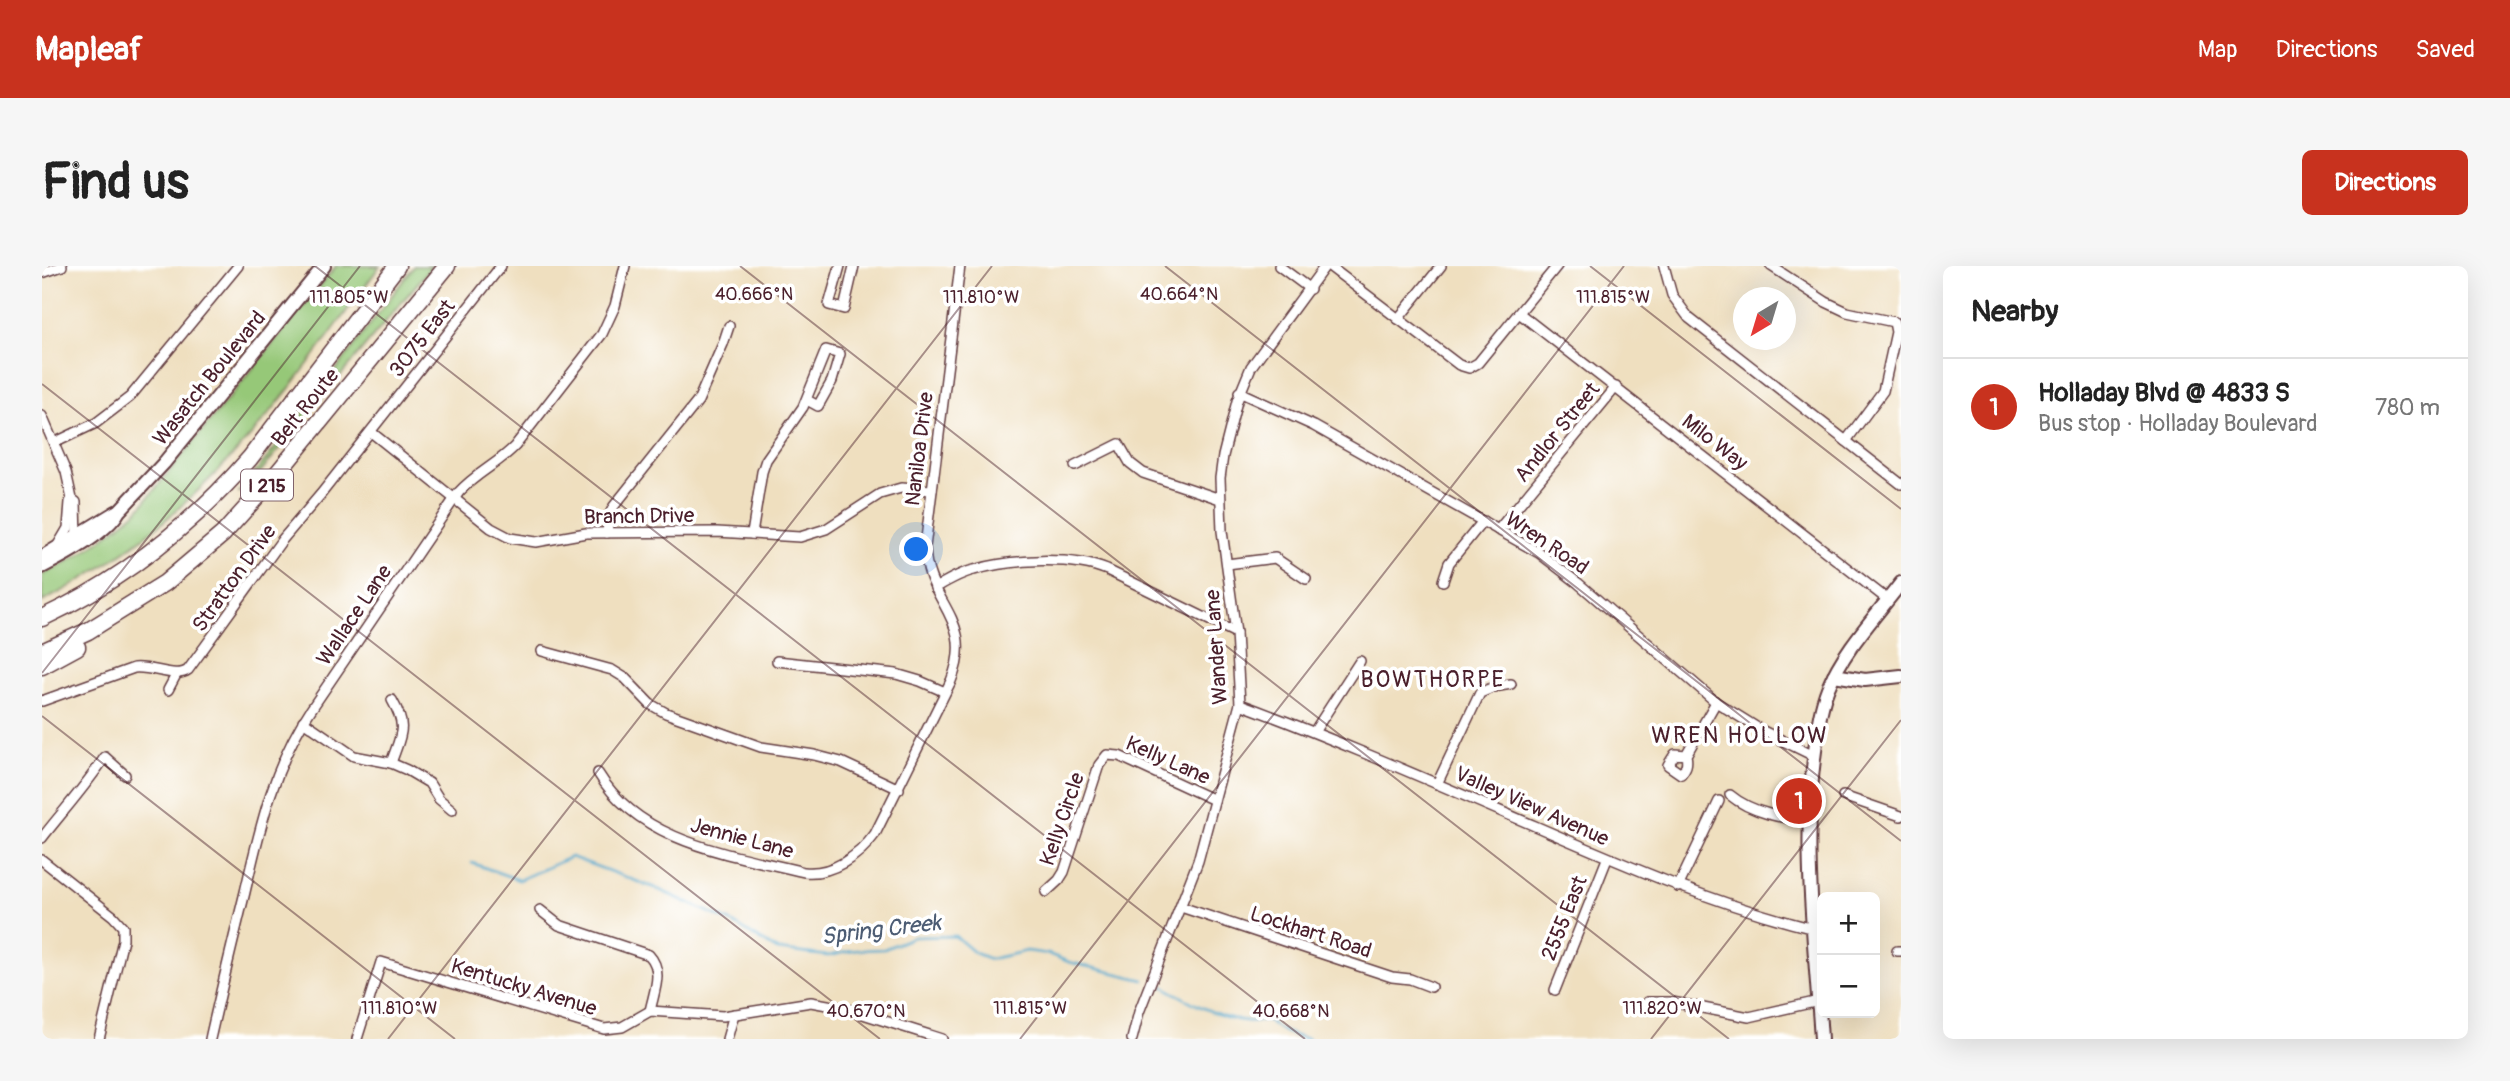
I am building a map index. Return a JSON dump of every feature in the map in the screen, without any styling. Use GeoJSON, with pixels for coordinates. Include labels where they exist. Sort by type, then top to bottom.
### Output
{"type":"FeatureCollection","features":[{"type":"Feature","properties":{"kind":"highway","name":"Belt Route"},"geometry":{"type":"LineString","coordinates":[[42,618],[78,601],[147,557],[191,521],[250,458],[397,266]]}},
{"type":"Feature","properties":{"kind":"highway","name":"Belt Route"},"geometry":{"type":"LineString","coordinates":[[42,652],[88,631],[164,583],[223,534],[267,485],[447,266]]}},
{"type":"Feature","properties":{"kind":"highway"},"geometry":{"type":"LineString","coordinates":[[42,666],[92,638],[164,583]]}},
{"type":"Feature","properties":{"kind":"street"},"geometry":{"type":"LineString","coordinates":[[42,273],[62,266]]}},
{"type":"Feature","properties":{"kind":"street"},"geometry":{"type":"LineString","coordinates":[[54,443],[96,423],[130,397],[238,266]]}},
{"type":"Feature","properties":{"kind":"street","name":"Wasatch Boulevard"},"geometry":{"type":"LineString","coordinates":[[42,567],[109,514],[119,511],[164,463],[324,266]]}},
{"type":"Feature","properties":{"kind":"street","name":"3075 East"},"geometry":{"type":"LineString","coordinates":[[371,432],[501,266]]}},
{"type":"Feature","properties":{"kind":"street"},"geometry":{"type":"LineString","coordinates":[[841,266],[830,305],[844,309],[854,266]]}},
{"type":"Feature","properties":{"kind":"street","name":"Naniloa Drive"},"geometry":{"type":"LineString","coordinates":[[818,872],[840,864],[860,852],[875,834],[957,665],[959,638],[951,615],[929,575],[925,556],[960,266]]}},
{"type":"Feature","properties":{"kind":"street"},"geometry":{"type":"LineString","coordinates":[[1279,266],[1310,289]]}},
{"type":"Feature","properties":{"kind":"street"},"geometry":{"type":"LineString","coordinates":[[1327,266],[1460,365],[1469,368],[1478,363],[1557,266]]}},
{"type":"Feature","properties":{"kind":"street","name":"Wander Lane"},"geometry":{"type":"LineString","coordinates":[[1132,1039],[1139,1012],[1198,861],[1240,704],[1236,633],[1220,499],[1223,456],[1239,392],[1251,367],[1327,266]]}},
{"type":"Feature","properties":{"kind":"street"},"geometry":{"type":"LineString","coordinates":[[1398,319],[1441,266]]}},
{"type":"Feature","properties":{"kind":"street"},"geometry":{"type":"LineString","coordinates":[[1664,266],[1672,295],[1689,318],[1901,484]]}},
{"type":"Feature","properties":{"kind":"street"},"geometry":{"type":"LineString","coordinates":[[1771,266],[1809,292],[1847,312],[1894,322],[1896,332],[1883,391],[1846,441]]}},
{"type":"Feature","properties":{"kind":"street","name":"Wallace Lane"},"geometry":{"type":"LineString","coordinates":[[210,1039],[267,802],[282,759],[303,721],[455,498],[473,477],[515,446],[598,341],[613,313],[622,267]]}},
{"type":"Feature","properties":{"kind":"street","name":"Milo Way"},"geometry":{"type":"LineString","coordinates":[[1519,313],[1888,600]]}},
{"type":"Feature","properties":{"kind":"street"},"geometry":{"type":"LineString","coordinates":[[607,533],[609,516],[614,506],[701,395],[729,326]]}},
{"type":"Feature","properties":{"kind":"street"},"geometry":{"type":"LineString","coordinates":[[752,534],[766,460],[805,404],[826,350],[840,354],[832,381],[818,406],[805,404]]}},
{"type":"Feature","properties":{"kind":"street","name":"Andlor Street"},"geometry":{"type":"LineString","coordinates":[[1498,530],[1616,387]]}},
{"type":"Feature","properties":{"kind":"street","name":"Wren Road"},"geometry":{"type":"LineString","coordinates":[[1239,392],[1314,426],[1557,566],[1716,702],[1761,730],[1814,756]]}},
{"type":"Feature","properties":{"kind":"street"},"geometry":{"type":"LineString","coordinates":[[42,416],[69,479],[72,499],[76,502],[77,541]]}},
{"type":"Feature","properties":{"kind":"street","name":"Branch Drive"},"geometry":{"type":"LineString","coordinates":[[371,432],[498,532],[523,541],[542,542],[579,534],[607,533],[752,534],[786,538],[807,536],[826,529],[880,494],[901,488],[932,489]]}},
{"type":"Feature","properties":{"kind":"street","name":"Stratton Drive"},"geometry":{"type":"LineString","coordinates":[[169,690],[176,675],[183,674],[190,667],[282,540],[371,432]]}},
{"type":"Feature","properties":{"kind":"street"},"geometry":{"type":"LineString","coordinates":[[1074,466],[1119,444],[1130,463],[1143,473],[1220,499]]}},
{"type":"Feature","properties":{"kind":"street"},"geometry":{"type":"LineString","coordinates":[[55,550],[68,528],[69,502],[72,499]]}},
{"type":"Feature","properties":{"kind":"street"},"geometry":{"type":"LineString","coordinates":[[1443,581],[1449,563],[1483,521]]}},
{"type":"Feature","properties":{"kind":"street","name":"Wasatch Boulevard"},"geometry":{"type":"LineString","coordinates":[[42,557],[77,541]]}},
{"type":"Feature","properties":{"kind":"street"},"geometry":{"type":"LineString","coordinates":[[1227,564],[1275,558],[1306,579]]}},
{"type":"Feature","properties":{"kind":"street"},"geometry":{"type":"LineString","coordinates":[[935,588],[972,570],[1074,561],[1107,570],[1236,633]]}},
{"type":"Feature","properties":{"kind":"street"},"geometry":{"type":"LineString","coordinates":[[1817,972],[1811,820],[1814,756],[1822,705],[1834,675],[1848,652],[1901,583]]}},
{"type":"Feature","properties":{"kind":"street"},"geometry":{"type":"LineString","coordinates":[[542,651],[612,670],[625,678],[650,704],[666,713],[761,747],[841,762],[898,789]]}},
{"type":"Feature","properties":{"kind":"street"},"geometry":{"type":"LineString","coordinates":[[777,661],[896,674],[912,677],[945,692]]}},
{"type":"Feature","properties":{"kind":"street"},"geometry":{"type":"LineString","coordinates":[[1314,732],[1360,661]]}},
{"type":"Feature","properties":{"kind":"street"},"geometry":{"type":"LineString","coordinates":[[42,701],[134,668],[147,667],[176,675]]}},
{"type":"Feature","properties":{"kind":"street"},"geometry":{"type":"LineString","coordinates":[[1834,675],[1865,680],[1901,676]]}},
{"type":"Feature","properties":{"kind":"street"},"geometry":{"type":"LineString","coordinates":[[1437,784],[1480,693],[1511,684]]}},
{"type":"Feature","properties":{"kind":"street"},"geometry":{"type":"LineString","coordinates":[[391,762],[403,730],[400,714],[392,700]]}},
{"type":"Feature","properties":{"kind":"street"},"geometry":{"type":"LineString","coordinates":[[1686,755],[1716,702]]}},
{"type":"Feature","properties":{"kind":"street","name":"Valley View Avenue"},"geometry":{"type":"LineString","coordinates":[[1240,704],[1314,732],[1678,887],[1814,929]]}},
{"type":"Feature","properties":{"kind":"street"},"geometry":{"type":"LineString","coordinates":[[303,721],[354,756],[391,762],[426,781],[439,799],[452,810]]}},
{"type":"Feature","properties":{"kind":"street","name":"Kelly Lane"},"geometry":{"type":"LineString","coordinates":[[1107,755],[1119,756],[1214,800]]}},
{"type":"Feature","properties":{"kind":"street","name":"Kelly Circle"},"geometry":{"type":"LineString","coordinates":[[1046,892],[1064,872],[1099,765],[1107,755]]}},
{"type":"Feature","properties":{"kind":"street"},"geometry":{"type":"LineString","coordinates":[[42,838],[76,794],[91,780],[105,757],[125,775]]}},
{"type":"Feature","properties":{"kind":"street","name":"Jennie Lane"},"geometry":{"type":"LineString","coordinates":[[598,773],[609,790],[644,820],[679,840],[804,872],[818,872]]}},
{"type":"Feature","properties":{"kind":"street"},"geometry":{"type":"LineString","coordinates":[[1730,796],[1743,804],[1785,820],[1811,820]]}},
{"type":"Feature","properties":{"kind":"street"},"geometry":{"type":"LineString","coordinates":[[1843,796],[1901,816]]}},
{"type":"Feature","properties":{"kind":"street"},"geometry":{"type":"LineString","coordinates":[[1678,887],[1719,801]]}},
{"type":"Feature","properties":{"kind":"street","name":"2555 East"},"geometry":{"type":"LineString","coordinates":[[1555,990],[1607,859]]}},
{"type":"Feature","properties":{"kind":"street"},"geometry":{"type":"LineString","coordinates":[[42,860],[113,916],[123,927],[123,940],[99,1039]]}},
{"type":"Feature","properties":{"kind":"street","name":"Lockhart Road"},"geometry":{"type":"LineString","coordinates":[[1181,907],[1392,977],[1410,979],[1431,987]]}},
{"type":"Feature","properties":{"kind":"street"},"geometry":{"type":"LineString","coordinates":[[540,910],[559,925],[649,955],[658,968],[650,1011],[716,1016],[802,1003],[821,1003],[942,1039]]}},
{"type":"Feature","properties":{"kind":"street","name":"Kentucky Avenue"},"geometry":{"type":"LineString","coordinates":[[357,1039],[381,962],[604,1029],[622,1027],[650,1011]]}},
{"type":"Feature","properties":{"kind":"street"},"geometry":{"type":"LineString","coordinates":[[1647,1002],[1672,1002],[1749,1017],[1817,1001]]}},
{"type":"Feature","properties":{"kind":"street"},"geometry":{"type":"LineString","coordinates":[[727,1039],[734,1014]]}},
{"type":"Feature","properties":{"kind":"street"},"geometry":{"type":"LineString","coordinates":[[1820,1018],[1821,1039]]}},
{"type":"Feature","properties":{"kind":"green space"},"geometry":{"type":"Polygon","coordinates":[[[336,266],[380,266],[252,434],[211,478],[167,519],[94,572],[42,602],[42,575],[92,546],[138,510],[336,266]]]}},
{"type":"Feature","properties":{"kind":"green space"},"geometry":{"type":"Polygon","coordinates":[[[414,266],[432,266],[243,493],[239,492],[299,419],[414,266]]]}},
{"type":"Feature","properties":{"kind":"waterway","name":"Spring Creek"},"geometry":{"type":"LineString","coordinates":[[472,863],[519,880],[571,857],[655,888],[733,923],[777,950],[828,956],[857,950],[884,949],[913,937],[955,936],[975,953],[990,959],[1027,951],[1048,954],[1069,962],[1144,980]]}},
{"type":"Feature","properties":{"kind":"waterway","name":"Spring Creek"},"geometry":{"type":"LineString","coordinates":[[1163,986],[1214,1012],[1246,1021],[1268,1020],[1282,1031],[1308,1039]]}},
{"type":"Feature","properties":{"kind":"place","name":"Holladay Blvd @ 4833 S"},"geometry":{"type":"Point","coordinates":[1799,801]}},
{"type":"Feature","properties":{"kind":"district","name":"BOWTHORPE"},"geometry":{"type":"Point","coordinates":[1433,679]}},
{"type":"Feature","properties":{"kind":"district","name":"WREN HOLLOW"},"geometry":{"type":"Point","coordinates":[1740,735]}}]}
